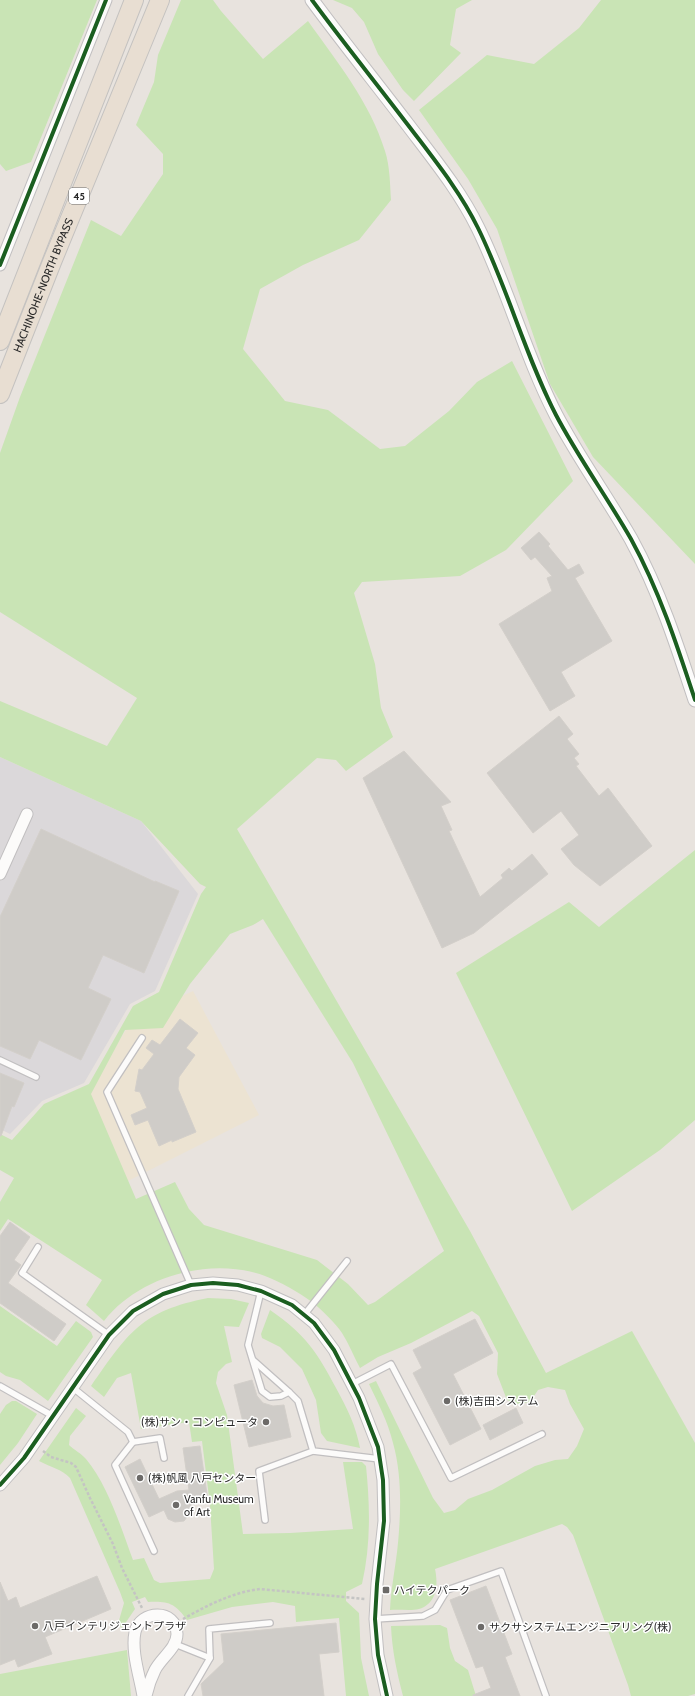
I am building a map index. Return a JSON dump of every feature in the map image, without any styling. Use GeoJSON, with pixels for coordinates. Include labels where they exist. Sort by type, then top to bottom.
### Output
{"type":"FeatureCollection","features":[{"type":"Feature","properties":{"kind":"highway","name":"HACHINOHE-NORTH BYPASS"},"geometry":{"type":"LineString","coordinates":[[0,341],[134,0]]}},
{"type":"Feature","properties":{"kind":"highway","name":"HACHINOHE-NORTH BYPASS"},"geometry":{"type":"LineString","coordinates":[[0,394],[52,262],[160,0]]}},
{"type":"Feature","properties":{"kind":"street"},"geometry":{"type":"LineString","coordinates":[[0,265],[106,0]]}},
{"type":"Feature","properties":{"kind":"street"},"geometry":{"type":"LineString","coordinates":[[312,0],[422,143],[461,198],[478,228],[497,272],[543,390],[560,423],[632,541],[658,596],[675,639],[695,700]]}},
{"type":"Feature","properties":{"kind":"street"},"geometry":{"type":"LineString","coordinates":[[0,874],[27,814]]}},
{"type":"Feature","properties":{"kind":"street"},"geometry":{"type":"LineString","coordinates":[[0,1485],[24,1458],[109,1335],[133,1311],[162,1294],[191,1285],[213,1283],[238,1284],[262,1291],[292,1305],[314,1323],[334,1350],[359,1398],[378,1447],[383,1480],[384,1521],[377,1584],[375,1619],[378,1655],[387,1696]]}},
{"type":"Feature","properties":{"kind":"street"},"geometry":{"type":"LineString","coordinates":[[158,1614],[167,1616],[174,1624],[177,1634],[175,1644],[155,1669],[145,1696],[135,1644],[135,1632],[139,1622],[146,1617],[158,1614]]}},
{"type":"Feature","properties":{"kind":"lane"},"geometry":{"type":"LineString","coordinates":[[142,1038],[107,1092],[191,1285]]}},
{"type":"Feature","properties":{"kind":"lane"},"geometry":{"type":"LineString","coordinates":[[0,1060],[36,1077]]}},
{"type":"Feature","properties":{"kind":"lane"},"geometry":{"type":"LineString","coordinates":[[38,1248],[22,1273],[109,1335]]}},
{"type":"Feature","properties":{"kind":"lane"},"geometry":{"type":"LineString","coordinates":[[304,1315],[347,1261]]}},
{"type":"Feature","properties":{"kind":"lane"},"geometry":{"type":"LineString","coordinates":[[262,1291],[248,1345],[262,1391],[270,1397],[281,1396],[288,1392]]}},
{"type":"Feature","properties":{"kind":"lane"},"geometry":{"type":"LineString","coordinates":[[252,1359],[298,1401],[313,1451]]}},
{"type":"Feature","properties":{"kind":"lane"},"geometry":{"type":"LineString","coordinates":[[352,1384],[391,1364],[451,1478],[542,1434]]}},
{"type":"Feature","properties":{"kind":"lane"},"geometry":{"type":"LineString","coordinates":[[0,1386],[53,1416]]}},
{"type":"Feature","properties":{"kind":"lane"},"geometry":{"type":"LineString","coordinates":[[72,1387],[128,1432],[133,1442]]}},
{"type":"Feature","properties":{"kind":"lane"},"geometry":{"type":"LineString","coordinates":[[154,1551],[115,1465],[133,1442],[160,1438],[164,1458]]}},
{"type":"Feature","properties":{"kind":"lane"},"geometry":{"type":"LineString","coordinates":[[265,1520],[260,1471],[313,1451],[380,1459]]}},
{"type":"Feature","properties":{"kind":"lane"},"geometry":{"type":"LineString","coordinates":[[375,1619],[423,1616],[435,1610],[447,1590],[501,1571],[546,1696]]}},
{"type":"Feature","properties":{"kind":"lane"},"geometry":{"type":"LineString","coordinates":[[188,1696],[210,1658],[209,1629],[270,1623]]}},
{"type":"Feature","properties":{"kind":"lane"},"geometry":{"type":"LineString","coordinates":[[175,1644],[210,1658]]}},
{"type":"Feature","properties":{"kind":"path"},"geometry":{"type":"LineString","coordinates":[[40,1450],[51,1457],[71,1463],[76,1467],[113,1544],[122,1568],[144,1611]]}},
{"type":"Feature","properties":{"kind":"path"},"geometry":{"type":"LineString","coordinates":[[180,1620],[221,1600],[249,1590],[260,1589],[367,1599]]}},
{"type":"Feature","properties":{"kind":"shaded area"},"geometry":{"type":"Polygon","coordinates":[[[0,757],[141,821],[198,894],[155,991],[130,1004],[84,1083],[42,1101],[10,1134],[0,1129],[0,757]]]}},
{"type":"Feature","properties":{"kind":"shaded area"},"geometry":{"type":"Polygon","coordinates":[[[193,991],[259,1115],[126,1182],[85,1094],[133,1019],[193,991]]]}},
{"type":"Feature","properties":{"kind":"green space"},"geometry":{"type":"Polygon","coordinates":[[[0,0],[97,0],[31,162],[6,171],[0,164],[0,0]]]}},
{"type":"Feature","properties":{"kind":"green space"},"geometry":{"type":"Polygon","coordinates":[[[181,0],[213,0],[263,59],[308,21],[352,83],[379,133],[388,163],[391,200],[359,240],[303,265],[260,289],[243,349],[285,401],[328,410],[380,449],[405,446],[449,411],[477,382],[512,361],[573,481],[506,550],[460,576],[362,582],[354,593],[375,664],[381,708],[393,737],[346,771],[336,760],[317,758],[237,829],[470,1231],[546,1373],[632,1331],[695,1443],[695,1694],[688,1696],[631,1696],[573,1535],[567,1527],[562,1524],[435,1569],[436,1586],[430,1602],[419,1609],[390,1610],[399,1531],[400,1506],[398,1468],[391,1435],[369,1384],[376,1381],[433,1498],[444,1513],[455,1510],[468,1499],[492,1490],[535,1466],[555,1460],[568,1459],[577,1446],[584,1429],[570,1404],[565,1390],[548,1387],[538,1390],[530,1402],[517,1404],[507,1400],[497,1374],[498,1353],[479,1316],[472,1311],[411,1343],[378,1357],[360,1368],[342,1333],[324,1313],[312,1302],[295,1291],[265,1276],[244,1270],[222,1268],[177,1274],[136,1292],[119,1305],[104,1321],[86,1305],[102,1280],[8,1219],[0,1231],[0,1202],[14,1178],[0,1170],[0,1134],[12,1140],[44,1104],[89,1084],[133,1006],[159,992],[201,894],[206,887],[200,884],[141,821],[0,757],[0,701],[107,746],[137,698],[0,612],[0,453],[20,397],[91,220],[121,236],[163,174],[163,154],[136,125],[154,82],[158,55],[181,0]],[[263,919],[253,925],[230,934],[190,984],[163,1028],[125,1030],[91,1094],[136,1199],[175,1182],[189,1209],[204,1225],[317,1260],[348,1284],[368,1305],[375,1302],[444,1251],[353,1063],[263,919]]]}},
{"type":"Feature","properties":{"kind":"green space"},"geometry":{"type":"Polygon","coordinates":[[[333,0],[472,0],[456,9],[450,45],[461,53],[414,101],[403,90],[378,54],[364,22],[352,8],[333,0]]]}},
{"type":"Feature","properties":{"kind":"green space"},"geometry":{"type":"Polygon","coordinates":[[[601,0],[695,0],[695,564],[593,457],[550,384],[497,229],[468,179],[419,110],[487,55],[534,64],[579,28],[601,0]]]}},
{"type":"Feature","properties":{"kind":"green space"},"geometry":{"type":"Polygon","coordinates":[[[695,850],[695,1120],[660,1150],[572,1211],[456,973],[569,902],[599,927],[695,850]]]}},
{"type":"Feature","properties":{"kind":"green space"},"geometry":{"type":"Polygon","coordinates":[[[208,1298],[231,1299],[249,1303],[239,1327],[224,1326],[232,1362],[226,1364],[218,1372],[216,1383],[227,1415],[243,1534],[353,1529],[343,1462],[362,1462],[366,1466],[369,1525],[365,1569],[362,1584],[346,1592],[346,1601],[359,1613],[361,1658],[369,1696],[346,1696],[339,1618],[296,1622],[295,1606],[273,1602],[232,1607],[187,1620],[179,1610],[170,1604],[148,1602],[145,1597],[132,1602],[135,1609],[122,1628],[118,1624],[124,1603],[70,1478],[60,1470],[39,1461],[76,1408],[86,1416],[70,1436],[69,1445],[86,1459],[101,1481],[113,1507],[133,1560],[144,1558],[154,1580],[160,1583],[210,1579],[214,1569],[210,1505],[202,1441],[192,1442],[189,1422],[141,1429],[131,1373],[117,1378],[104,1397],[91,1386],[115,1352],[138,1327],[167,1310],[185,1303],[208,1298]]]}},
{"type":"Feature","properties":{"kind":"green space"},"geometry":{"type":"Polygon","coordinates":[[[0,1306],[57,1346],[76,1321],[91,1332],[93,1337],[48,1401],[20,1380],[6,1376],[0,1372],[0,1306]]]}},
{"type":"Feature","properties":{"kind":"green space"},"geometry":{"type":"Polygon","coordinates":[[[270,1310],[292,1327],[309,1344],[323,1364],[354,1425],[360,1448],[327,1441],[321,1433],[316,1400],[302,1369],[280,1347],[262,1338],[261,1334],[270,1310]]]}},
{"type":"Feature","properties":{"kind":"green space"},"geometry":{"type":"Polygon","coordinates":[[[12,1401],[16,1401],[37,1414],[18,1443],[0,1465],[0,1414],[6,1405],[12,1401]]]}},
{"type":"Feature","properties":{"kind":"green space"},"geometry":{"type":"Polygon","coordinates":[[[440,1625],[447,1628],[450,1648],[455,1661],[468,1670],[476,1696],[403,1696],[392,1644],[391,1626],[440,1625]]]}},
{"type":"Feature","properties":{"kind":"green space"},"geometry":{"type":"Polygon","coordinates":[[[127,1650],[131,1696],[0,1696],[0,1674],[127,1650]]]}},
{"type":"Feature","properties":{"kind":"building"},"geometry":{"type":"Polygon","coordinates":[[[539,532],[550,544],[548,546],[568,570],[579,564],[584,573],[575,578],[612,641],[561,672],[575,696],[550,711],[499,624],[552,591],[547,578],[552,576],[535,557],[531,560],[521,548],[539,532]]]}},
{"type":"Feature","properties":{"kind":"building"},"geometry":{"type":"Polygon","coordinates":[[[559,716],[573,734],[567,739],[579,754],[574,758],[579,764],[576,766],[599,796],[608,788],[652,846],[600,886],[574,865],[561,849],[579,835],[561,811],[533,833],[487,773],[559,716]]]}},
{"type":"Feature","properties":{"kind":"building"},"geometry":{"type":"Polygon","coordinates":[[[404,751],[451,802],[441,806],[452,830],[449,831],[480,897],[503,878],[501,875],[509,868],[512,871],[532,854],[548,874],[474,933],[442,948],[363,778],[404,751]]]}},
{"type":"Feature","properties":{"kind":"building"},"geometry":{"type":"Polygon","coordinates":[[[41,829],[155,882],[179,891],[144,973],[103,955],[88,988],[111,999],[81,1060],[39,1040],[30,1059],[0,1046],[0,917],[41,829]]]}},
{"type":"Feature","properties":{"kind":"building"},"geometry":{"type":"Polygon","coordinates":[[[180,1019],[198,1033],[186,1048],[195,1055],[179,1077],[178,1089],[196,1132],[159,1146],[148,1120],[135,1125],[131,1115],[147,1108],[140,1092],[135,1091],[139,1069],[142,1070],[154,1054],[146,1048],[152,1040],[160,1045],[180,1019]]]}},
{"type":"Feature","properties":{"kind":"building"},"geometry":{"type":"Polygon","coordinates":[[[0,1073],[24,1083],[14,1107],[12,1106],[1,1136],[0,1136],[0,1073]]]}},
{"type":"Feature","properties":{"kind":"building"},"geometry":{"type":"Polygon","coordinates":[[[10,1222],[30,1237],[14,1260],[21,1265],[8,1283],[66,1324],[54,1341],[0,1303],[0,1236],[10,1222]]]}},
{"type":"Feature","properties":{"kind":"building","name":"(株)吉田システム"},"geometry":{"type":"Polygon","coordinates":[[[475,1319],[493,1353],[453,1374],[481,1429],[450,1445],[413,1373],[422,1368],[413,1350],[475,1319]]]}},
{"type":"Feature","properties":{"kind":"building","name":"(株)サン・コンピュータ"},"geometry":{"type":"Polygon","coordinates":[[[252,1380],[257,1396],[263,1403],[273,1406],[284,1405],[291,1437],[249,1447],[234,1385],[252,1380]]]}},
{"type":"Feature","properties":{"kind":"building"},"geometry":{"type":"Polygon","coordinates":[[[516,1408],[523,1423],[490,1440],[483,1425],[516,1408]]]}},
{"type":"Feature","properties":{"kind":"building","name":"(株)帆風 八戸センター"},"geometry":{"type":"Polygon","coordinates":[[[200,1446],[208,1501],[191,1504],[190,1513],[184,1521],[175,1522],[168,1519],[164,1510],[149,1517],[125,1467],[140,1459],[159,1499],[177,1491],[189,1490],[183,1448],[200,1446]]]}},
{"type":"Feature","properties":{"kind":"building","name":"八戸インテリジェントプラザ"},"geometry":{"type":"Polygon","coordinates":[[[97,1576],[111,1609],[45,1637],[52,1654],[18,1667],[15,1659],[0,1665],[0,1582],[8,1601],[16,1597],[20,1608],[97,1576]]]}},
{"type":"Feature","properties":{"kind":"building","name":"サクサシステムエンジニアリング(株)"},"geometry":{"type":"Polygon","coordinates":[[[486,1586],[512,1654],[505,1657],[520,1696],[473,1696],[491,1688],[483,1666],[476,1668],[450,1600],[486,1586]]]}},
{"type":"Feature","properties":{"kind":"building"},"geometry":{"type":"Polygon","coordinates":[[[336,1623],[339,1652],[319,1654],[324,1696],[203,1696],[201,1684],[224,1662],[221,1634],[336,1623]]]}},
{"type":"Feature","properties":{"kind":"cycle path"},"geometry":{"type":"LineString","coordinates":[[0,265],[106,0]]}},
{"type":"Feature","properties":{"kind":"cycle path"},"geometry":{"type":"LineString","coordinates":[[312,0],[436,162],[455,188],[471,214],[489,251],[535,369],[556,415],[641,558],[659,598],[695,700]]}},
{"type":"Feature","properties":{"kind":"cycle path"},"geometry":{"type":"LineString","coordinates":[[0,1485],[24,1458],[109,1335],[133,1311],[163,1294],[191,1285],[213,1283],[238,1285],[261,1291],[292,1305],[314,1323],[334,1350],[359,1398],[378,1447],[383,1480],[384,1521],[377,1584],[375,1619],[378,1655],[387,1696]]}},
{"type":"Feature","properties":{"kind":"place","name":"(株)吉田システム"},"geometry":{"type":"Point","coordinates":[447,1401]}},
{"type":"Feature","properties":{"kind":"place","name":"(株)サン・コンピュータ"},"geometry":{"type":"Point","coordinates":[266,1422]}},
{"type":"Feature","properties":{"kind":"place","name":"(株)帆風 八戸センター"},"geometry":{"type":"Point","coordinates":[140,1478]}},
{"type":"Feature","properties":{"kind":"place","name":"Vanfu Museum of Art"},"geometry":{"type":"Point","coordinates":[176,1505]}},
{"type":"Feature","properties":{"kind":"place","name":"ハイテクパーク"},"geometry":{"type":"Point","coordinates":[386,1590]}},
{"type":"Feature","properties":{"kind":"place","name":"八戸インテリジェントプラザ"},"geometry":{"type":"Point","coordinates":[35,1626]}},
{"type":"Feature","properties":{"kind":"place","name":"サクサシステムエンジニアリング(株)"},"geometry":{"type":"Point","coordinates":[481,1627]}}]}
